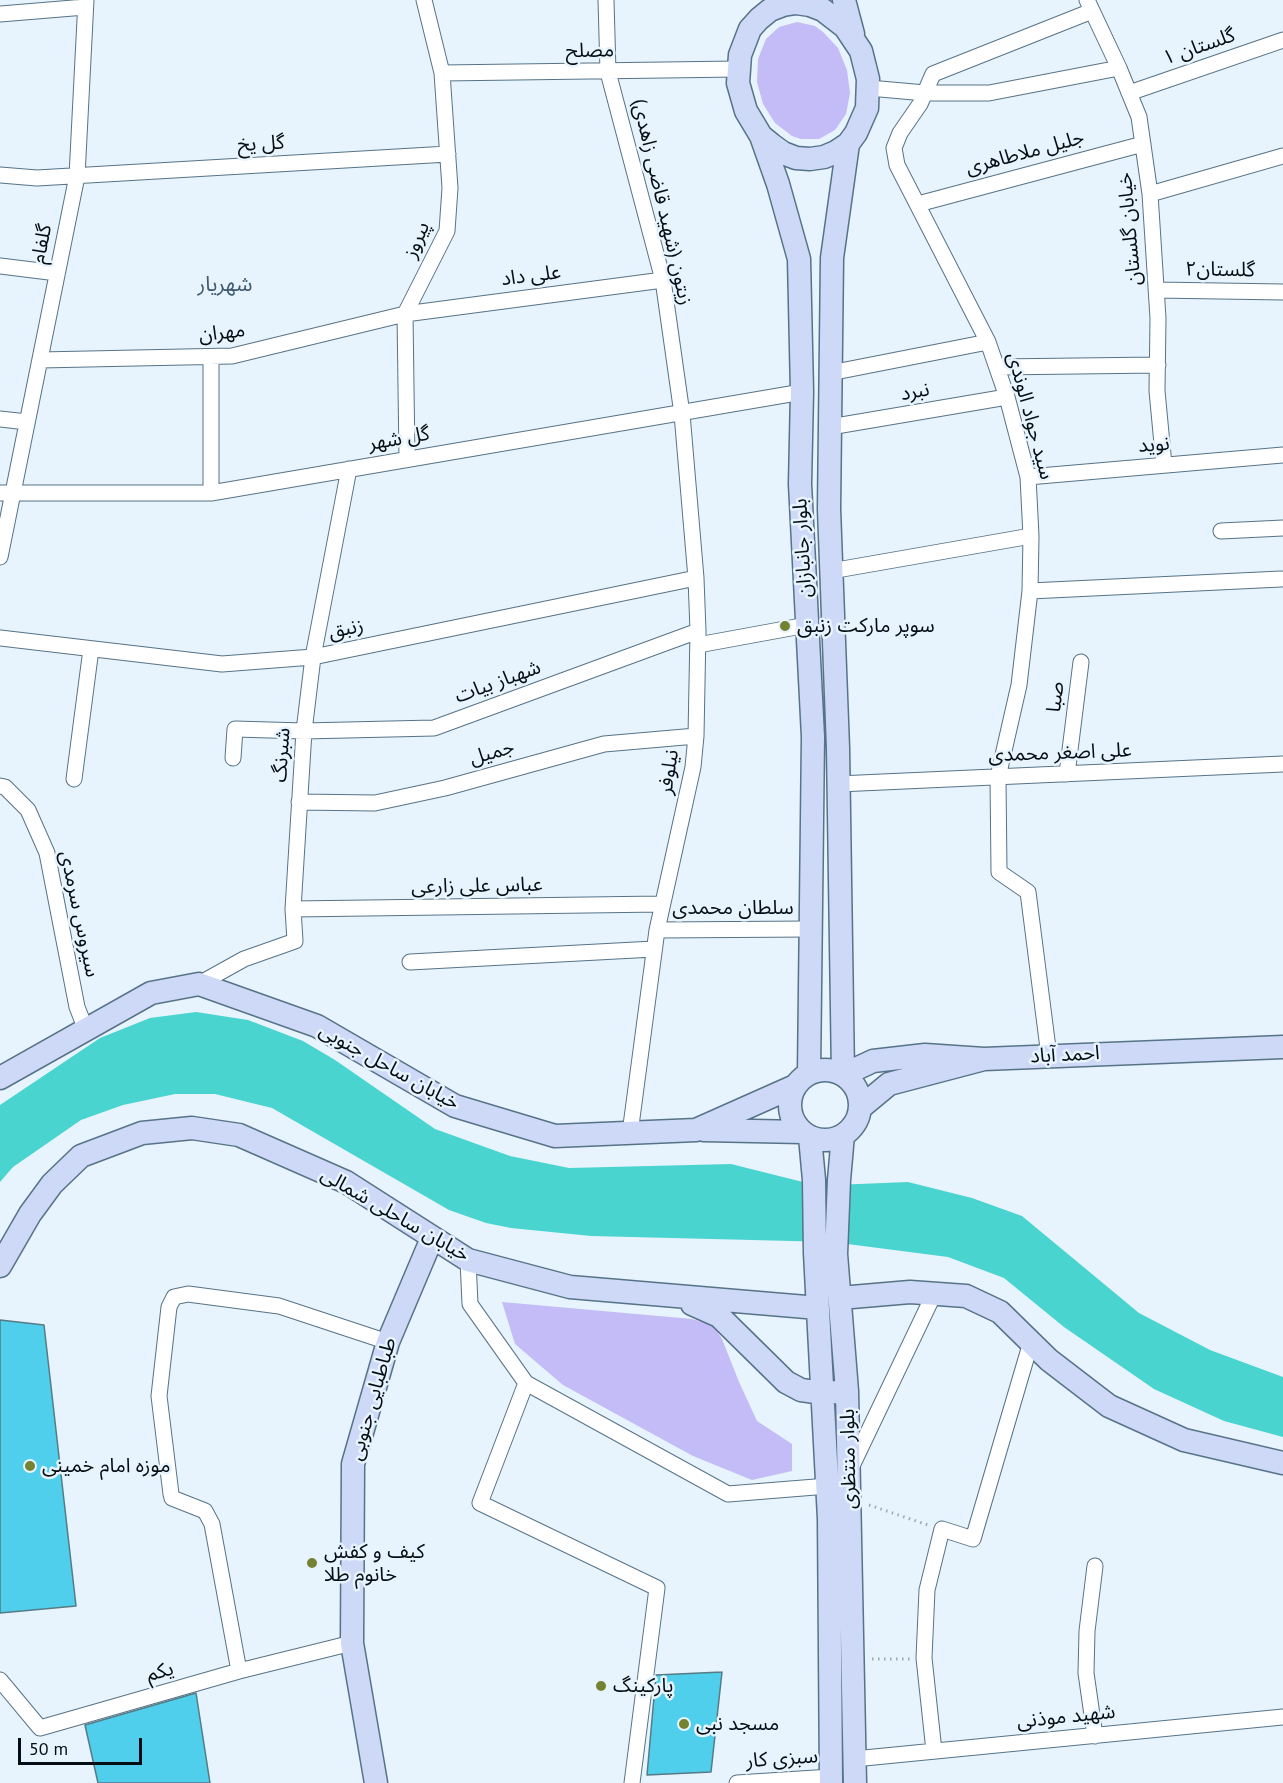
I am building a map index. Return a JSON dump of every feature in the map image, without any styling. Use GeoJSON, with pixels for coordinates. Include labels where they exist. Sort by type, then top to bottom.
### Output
{"type":"FeatureCollection","features":[{"type":"Feature","properties":{"kind":"main road"},"geometry":{"type":"LineString","coordinates":[[759,0],[740,55],[738,69],[741,98],[761,136],[783,153],[796,158],[810,159],[824,157],[848,144],[863,121],[867,108],[869,88],[866,65],[854,38],[844,0]]}},
{"type":"Feature","properties":{"kind":"main road"},"geometry":{"type":"LineString","coordinates":[[750,29],[770,10],[796,3],[810,5],[829,14],[854,38]]}},
{"type":"Feature","properties":{"kind":"main road","name":"بلوار جانبازان"},"geometry":{"type":"LineString","coordinates":[[761,136],[778,184],[799,259],[802,392],[800,484],[813,737],[810,929],[802,1080]]}},
{"type":"Feature","properties":{"kind":"main road","name":"بلوار جانبازان"},"geometry":{"type":"LineString","coordinates":[[843,1075],[838,784],[829,509],[832,258],[848,144]]}},
{"type":"Feature","properties":{"kind":"main road"},"geometry":{"type":"LineString","coordinates":[[0,1078],[151,993],[199,984]]}},
{"type":"Feature","properties":{"kind":"main road","name":"خیابان ساحل جنوبی"},"geometry":{"type":"LineString","coordinates":[[199,984],[317,1026],[455,1106],[555,1136],[696,1130],[802,1080]]}},
{"type":"Feature","properties":{"kind":"main road","name":"احمد آباد"},"geometry":{"type":"LineString","coordinates":[[860,1108],[889,1084],[984,1059],[1283,1047]]}},
{"type":"Feature","properties":{"kind":"main road"},"geometry":{"type":"LineString","coordinates":[[843,1075],[873,1061],[925,1055],[984,1059]]}},
{"type":"Feature","properties":{"kind":"main road"},"geometry":{"type":"LineString","coordinates":[[696,1130],[806,1134],[827,1140],[843,1135],[852,1128],[860,1108],[856,1089],[843,1075],[821,1070],[802,1080],[789,1105],[791,1115],[806,1134]]}},
{"type":"Feature","properties":{"kind":"main road","name":"خیابان ساحلی شمالی"},"geometry":{"type":"LineString","coordinates":[[0,1266],[30,1214],[52,1184],[81,1156],[142,1133],[192,1128],[239,1135],[346,1182],[468,1260],[570,1287],[818,1308]]}},
{"type":"Feature","properties":{"kind":"main road","name":"بلوار منتظری"},"geometry":{"type":"LineString","coordinates":[[806,1134],[825,1253],[840,1298],[848,1391],[855,1783]]}},
{"type":"Feature","properties":{"kind":"main road","name":"بلوار منتظری"},"geometry":{"type":"LineString","coordinates":[[831,1780],[828,1486],[818,1308],[825,1253],[839,1180],[843,1135]]}},
{"type":"Feature","properties":{"kind":"main road","name":"طباطبایی جنوبی"},"geometry":{"type":"LineString","coordinates":[[376,1783],[352,1643],[353,1464],[388,1342],[432,1238]]}},
{"type":"Feature","properties":{"kind":"main road"},"geometry":{"type":"LineString","coordinates":[[840,1298],[910,1292],[966,1296],[1000,1312],[1049,1360],[1110,1406],[1184,1440],[1283,1463]]}},
{"type":"Feature","properties":{"kind":"main road"},"geometry":{"type":"LineString","coordinates":[[677,1297],[719,1316],[786,1382],[801,1390],[823,1393],[848,1391]]}},
{"type":"Feature","properties":{"kind":"street","name":"پیروز"},"geometry":{"type":"LineString","coordinates":[[407,459],[405,314],[447,231],[450,188],[442,73],[424,0]]}},
{"type":"Feature","properties":{"kind":"street","name":"زیتون (شهید قاضی زاهدی)"},"geometry":{"type":"LineString","coordinates":[[606,0],[608,72],[663,280],[681,414]]}},
{"type":"Feature","properties":{"kind":"street"},"geometry":{"type":"LineString","coordinates":[[0,14],[86,3]]}},
{"type":"Feature","properties":{"kind":"street","name":"گلفام"},"geometry":{"type":"LineString","coordinates":[[6,493],[27,422],[77,176],[86,3]]}},
{"type":"Feature","properties":{"kind":"street"},"geometry":{"type":"LineString","coordinates":[[925,93],[933,74],[1090,5]]}},
{"type":"Feature","properties":{"kind":"street","name":"خیابان گلستان"},"geometry":{"type":"LineString","coordinates":[[1090,5],[1139,117],[1150,194],[1158,318],[1157,391],[1164,465]]}},
{"type":"Feature","properties":{"kind":"street","name":"گلستان ۱"},"geometry":{"type":"LineString","coordinates":[[1129,93],[1283,40]]}},
{"type":"Feature","properties":{"kind":"street"},"geometry":{"type":"LineString","coordinates":[[869,88],[925,93],[989,93],[1119,68]]}},
{"type":"Feature","properties":{"kind":"street","name":"مصلح"},"geometry":{"type":"LineString","coordinates":[[442,73],[738,69]]}},
{"type":"Feature","properties":{"kind":"street","name":"سید جواد الوندی"},"geometry":{"type":"LineString","coordinates":[[925,93],[900,133],[894,148],[897,165],[988,342],[1007,397],[1029,477],[1030,591],[1019,685],[998,777],[999,872],[1028,892],[1049,1056]]}},
{"type":"Feature","properties":{"kind":"street","name":"جلیل ملاطاهری"},"geometry":{"type":"LineString","coordinates":[[918,204],[1143,144]]}},
{"type":"Feature","properties":{"kind":"street","name":"گل یخ"},"geometry":{"type":"LineString","coordinates":[[0,175],[37,178],[448,154]]}},
{"type":"Feature","properties":{"kind":"street"},"geometry":{"type":"LineString","coordinates":[[1150,194],[1283,156]]}},
{"type":"Feature","properties":{"kind":"street"},"geometry":{"type":"LineString","coordinates":[[0,266],[57,273]]}},
{"type":"Feature","properties":{"kind":"street","name":"علی داد"},"geometry":{"type":"LineString","coordinates":[[405,314],[663,280]]}},
{"type":"Feature","properties":{"kind":"street","name":"گلستان۲"},"geometry":{"type":"LineString","coordinates":[[1156,290],[1283,292]]}},
{"type":"Feature","properties":{"kind":"street","name":"مهران"},"geometry":{"type":"LineString","coordinates":[[40,360],[232,357],[405,314]]}},
{"type":"Feature","properties":{"kind":"street"},"geometry":{"type":"LineString","coordinates":[[830,373],[988,342]]}},
{"type":"Feature","properties":{"kind":"street"},"geometry":{"type":"LineString","coordinates":[[211,357],[211,493]]}},
{"type":"Feature","properties":{"kind":"street"},"geometry":{"type":"LineString","coordinates":[[997,366],[1158,365]]}},
{"type":"Feature","properties":{"kind":"street","name":"گل شهر"},"geometry":{"type":"LineString","coordinates":[[6,493],[211,493],[802,392]]}},
{"type":"Feature","properties":{"kind":"street","name":"نبرد"},"geometry":{"type":"LineString","coordinates":[[830,427],[1007,397]]}},
{"type":"Feature","properties":{"kind":"street","name":"نیلوفر"},"geometry":{"type":"LineString","coordinates":[[630,1133],[661,904],[687,798],[696,736],[698,638],[696,578],[681,414]]}},
{"type":"Feature","properties":{"kind":"street"},"geometry":{"type":"LineString","coordinates":[[0,419],[27,422]]}},
{"type":"Feature","properties":{"kind":"street","name":"نوید"},"geometry":{"type":"LineString","coordinates":[[1029,477],[1283,455]]}},
{"type":"Feature","properties":{"kind":"street","name":"شبرنگ"},"geometry":{"type":"LineString","coordinates":[[199,984],[244,959],[295,941],[293,909],[304,731],[313,657],[349,469]]}},
{"type":"Feature","properties":{"kind":"street"},"geometry":{"type":"LineString","coordinates":[[0,557],[6,493]]}},
{"type":"Feature","properties":{"kind":"street"},"geometry":{"type":"LineString","coordinates":[[1221,531],[1283,528]]}},
{"type":"Feature","properties":{"kind":"street"},"geometry":{"type":"LineString","coordinates":[[831,571],[1031,536]]}},
{"type":"Feature","properties":{"kind":"street","name":"زنبق"},"geometry":{"type":"LineString","coordinates":[[0,638],[222,664],[313,657],[696,578]]}},
{"type":"Feature","properties":{"kind":"street"},"geometry":{"type":"LineString","coordinates":[[1030,591],[1281,579]]}},
{"type":"Feature","properties":{"kind":"street","name":"شهباز بیات"},"geometry":{"type":"LineString","coordinates":[[233,758],[235,729],[304,731],[434,728],[698,638],[807,625]]}},
{"type":"Feature","properties":{"kind":"street"},"geometry":{"type":"LineString","coordinates":[[74,779],[91,649]]}},
{"type":"Feature","properties":{"kind":"street","name":"صبا"},"geometry":{"type":"LineString","coordinates":[[1067,774],[1081,662]]}},
{"type":"Feature","properties":{"kind":"street","name":"جمیل"},"geometry":{"type":"LineString","coordinates":[[300,802],[375,803],[445,788],[603,744],[696,736]]}},
{"type":"Feature","properties":{"kind":"street","name":"علی اصغر محمدی"},"geometry":{"type":"LineString","coordinates":[[838,784],[1283,764]]}},
{"type":"Feature","properties":{"kind":"street","name":"سیروس سرمدی"},"geometry":{"type":"LineString","coordinates":[[0,786],[4,787],[28,810],[47,853],[77,1007],[86,1030]]}},
{"type":"Feature","properties":{"kind":"street","name":"عباس علی زارعی"},"geometry":{"type":"LineString","coordinates":[[293,909],[661,904]]}},
{"type":"Feature","properties":{"kind":"street","name":"سلطان محمدی"},"geometry":{"type":"LineString","coordinates":[[657,930],[810,929]]}},
{"type":"Feature","properties":{"kind":"street"},"geometry":{"type":"LineString","coordinates":[[410,962],[654,949]]}},
{"type":"Feature","properties":{"kind":"street"},"geometry":{"type":"LineString","coordinates":[[468,1260],[470,1304],[526,1383],[728,1494],[828,1486]]}},
{"type":"Feature","properties":{"kind":"street"},"geometry":{"type":"LineString","coordinates":[[239,1671],[212,1524],[205,1511],[172,1498],[171,1494],[159,1396],[170,1307],[174,1297],[188,1294],[279,1306],[388,1342]]}},
{"type":"Feature","properties":{"kind":"street"},"geometry":{"type":"LineString","coordinates":[[850,1471],[934,1294]]}},
{"type":"Feature","properties":{"kind":"street"},"geometry":{"type":"LineString","coordinates":[[934,1751],[924,1658],[927,1590],[942,1529],[973,1539],[1031,1342]]}},
{"type":"Feature","properties":{"kind":"street"},"geometry":{"type":"LineString","coordinates":[[526,1383],[480,1503],[657,1588],[632,1783]]}},
{"type":"Feature","properties":{"kind":"street"},"geometry":{"type":"LineString","coordinates":[[1095,1566],[1087,1631],[1086,1673],[1095,1736]]}},
{"type":"Feature","properties":{"kind":"street","name":"یکم"},"geometry":{"type":"LineString","coordinates":[[0,1680],[40,1728],[239,1671],[352,1643]]}},
{"type":"Feature","properties":{"kind":"street","name":"شهید موذنی"},"geometry":{"type":"LineString","coordinates":[[854,1759],[1283,1717]]}},
{"type":"Feature","properties":{"kind":"street","name":"سبزی کار"},"geometry":{"type":"LineString","coordinates":[[737,1783],[831,1780]]}},
{"type":"Feature","properties":{"kind":"path"},"geometry":{"type":"LineString","coordinates":[[850,1499],[942,1529]]}},
{"type":"Feature","properties":{"kind":"path"},"geometry":{"type":"LineString","coordinates":[[852,1659],[924,1658]]}},
{"type":"Feature","properties":{"kind":"shaded area"},"geometry":{"type":"Polygon","coordinates":[[[797,22],[815,26],[823,32],[838,48],[847,70],[850,93],[846,114],[835,130],[819,139],[801,139],[792,136],[775,123],[763,104],[757,82],[758,59],[766,39],[779,27],[797,22]]]}},
{"type":"Feature","properties":{"kind":"shaded area"},"geometry":{"type":"Polygon","coordinates":[[[196,1012],[248,1020],[303,1041],[335,1060],[435,1129],[510,1156],[569,1168],[731,1164],[811,1184],[908,1182],[972,1198],[1022,1216],[1139,1313],[1210,1350],[1283,1377],[1283,1437],[1224,1421],[1154,1389],[1064,1327],[1004,1278],[948,1257],[832,1242],[591,1236],[511,1228],[486,1223],[449,1210],[272,1108],[215,1094],[175,1094],[123,1105],[81,1120],[13,1167],[0,1182],[0,1105],[100,1038],[150,1018],[196,1012]]]}},
{"type":"Feature","properties":{"kind":"shaded area"},"geometry":{"type":"Polygon","coordinates":[[[502,1302],[692,1319],[713,1325],[722,1339],[757,1421],[792,1444],[792,1471],[752,1480],[693,1456],[563,1385],[515,1344],[502,1302]]]}},
{"type":"Feature","properties":{"kind":"building","name":"موزه امام خمینی"},"geometry":{"type":"Polygon","coordinates":[[[0,1320],[44,1325],[76,1606],[0,1613],[0,1320]]]}},
{"type":"Feature","properties":{"kind":"building","name":"مسجد نبی"},"geometry":{"type":"Polygon","coordinates":[[[722,1672],[711,1772],[647,1775],[656,1675],[722,1672]]]}},
{"type":"Feature","properties":{"kind":"building"},"geometry":{"type":"Polygon","coordinates":[[[196,1693],[210,1783],[98,1783],[85,1725],[196,1693]]]}},
{"type":"Feature","properties":{"kind":"place","name":"سوپر مارکت زنبق"},"geometry":{"type":"Point","coordinates":[785,626]}},
{"type":"Feature","properties":{"kind":"place","name":"موزه امام خمینی"},"geometry":{"type":"Point","coordinates":[30,1466]}},
{"type":"Feature","properties":{"kind":"place","name":"کیف و کفش خانوم طلا"},"geometry":{"type":"Point","coordinates":[312,1563]}},
{"type":"Feature","properties":{"kind":"place","name":"پارکینگ"},"geometry":{"type":"Point","coordinates":[601,1686]}},
{"type":"Feature","properties":{"kind":"place","name":"مسجد نبی"},"geometry":{"type":"Point","coordinates":[684,1724]}},
{"type":"Feature","properties":{"kind":"district","name":"شهریار"},"geometry":{"type":"Point","coordinates":[225,285]}}]}
